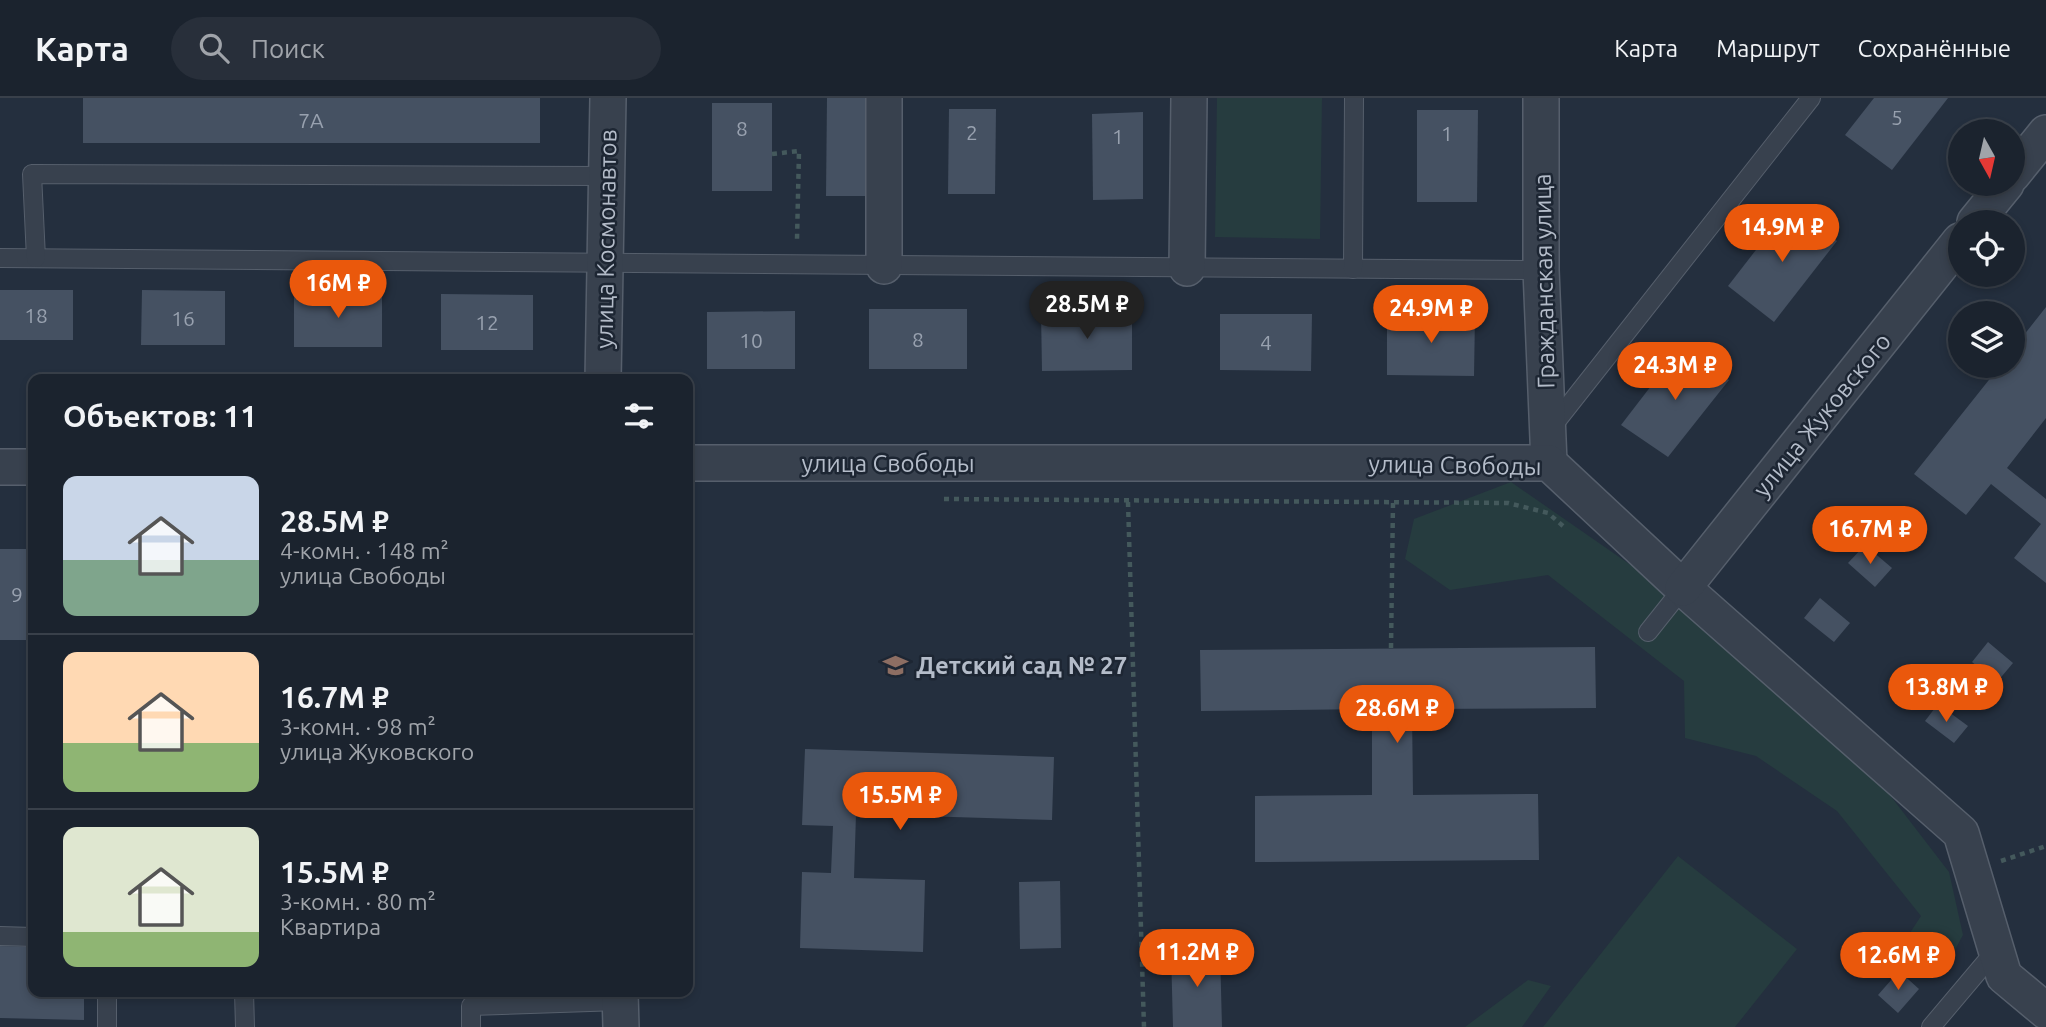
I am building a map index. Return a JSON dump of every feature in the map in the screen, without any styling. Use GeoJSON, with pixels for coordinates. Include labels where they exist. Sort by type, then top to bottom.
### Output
{"type":"FeatureCollection","features":[{"type":"Feature","properties":{"kind":"street","name":"улица Космонавтов"},"geometry":{"type":"LineString","coordinates":[[603,374],[608,98]]}},
{"type":"Feature","properties":{"kind":"street"},"geometry":{"type":"LineString","coordinates":[[884,98],[884,266]]}},
{"type":"Feature","properties":{"kind":"street"},"geometry":{"type":"LineString","coordinates":[[1187,268],[1189,98]]}},
{"type":"Feature","properties":{"kind":"street","name":"Гражданская улица"},"geometry":{"type":"LineString","coordinates":[[1541,98],[1541,270],[1548,448]]}},
{"type":"Feature","properties":{"kind":"street"},"geometry":{"type":"LineString","coordinates":[[2025,159],[2046,133]]}},
{"type":"Feature","properties":{"kind":"street"},"geometry":{"type":"LineString","coordinates":[[1985,210],[1996,196]]}},
{"type":"Feature","properties":{"kind":"street","name":"улица Жуковского"},"geometry":{"type":"LineString","coordinates":[[1684,588],[1948,256]]}},
{"type":"Feature","properties":{"kind":"street","name":"улица Свободы"},"geometry":{"type":"LineString","coordinates":[[693,463],[1548,448],[1684,588],[1961,833],[2004,976],[2046,1011]]}},
{"type":"Feature","properties":{"kind":"street"},"geometry":{"type":"LineString","coordinates":[[0,467],[28,467]]}},
{"type":"Feature","properties":{"kind":"lane"},"geometry":{"type":"LineString","coordinates":[[1353,269],[1354,98]]}},
{"type":"Feature","properties":{"kind":"lane"},"geometry":{"type":"LineString","coordinates":[[1548,448],[1811,98]]}},
{"type":"Feature","properties":{"kind":"lane"},"geometry":{"type":"LineString","coordinates":[[36,258],[32,174],[607,176]]}},
{"type":"Feature","properties":{"kind":"lane"},"geometry":{"type":"LineString","coordinates":[[0,258],[1541,270]]}},
{"type":"Feature","properties":{"kind":"lane"},"geometry":{"type":"LineString","coordinates":[[1648,632],[1684,588]]}},
{"type":"Feature","properties":{"kind":"lane"},"geometry":{"type":"LineString","coordinates":[[0,936],[28,937]]}},
{"type":"Feature","properties":{"kind":"lane"},"geometry":{"type":"LineString","coordinates":[[1931,1027],[1996,950]]}},
{"type":"Feature","properties":{"kind":"lane"},"geometry":{"type":"LineString","coordinates":[[107,997],[107,1027]]}},
{"type":"Feature","properties":{"kind":"lane"},"geometry":{"type":"LineString","coordinates":[[244,997],[245,1027]]}},
{"type":"Feature","properties":{"kind":"lane"},"geometry":{"type":"LineString","coordinates":[[471,1027],[472,999],[620,1007]]}},
{"type":"Feature","properties":{"kind":"path"},"geometry":{"type":"LineString","coordinates":[[772,153],[799,151],[796,266]]}},
{"type":"Feature","properties":{"kind":"path"},"geometry":{"type":"LineString","coordinates":[[935,499],[1508,503],[1548,513],[1568,529]]}},
{"type":"Feature","properties":{"kind":"path"},"geometry":{"type":"LineString","coordinates":[[1128,502],[1144,1027]]}},
{"type":"Feature","properties":{"kind":"path"},"geometry":{"type":"LineString","coordinates":[[1391,648],[1393,503]]}},
{"type":"Feature","properties":{"kind":"path"},"geometry":{"type":"LineString","coordinates":[[1972,870],[2046,846]]}},
{"type":"Feature","properties":{"kind":"green space"},"geometry":{"type":"Polygon","coordinates":[[[1217,98],[1322,98],[1320,239],[1215,237],[1217,98]]]}},
{"type":"Feature","properties":{"kind":"green space"},"geometry":{"type":"Polygon","coordinates":[[[1511,482],[1648,577],[1866,764],[1949,872],[1963,935],[1950,959],[1887,968],[1921,916],[1837,811],[1756,756],[1685,738],[1684,681],[1548,575],[1450,590],[1405,559],[1414,519],[1511,482]]]}},
{"type":"Feature","properties":{"kind":"green space"},"geometry":{"type":"Polygon","coordinates":[[[1678,856],[1797,949],[1735,1027],[1543,1027],[1678,856]]]}},
{"type":"Feature","properties":{"kind":"green space"},"geometry":{"type":"Polygon","coordinates":[[[1528,980],[1551,986],[1522,1027],[1465,1027],[1528,980]]]}},
{"type":"Feature","properties":{"kind":"building"},"geometry":{"type":"Polygon","coordinates":[[[83,98],[540,98],[540,143],[83,143],[83,98]]]}},
{"type":"Feature","properties":{"kind":"building"},"geometry":{"type":"Polygon","coordinates":[[[827,98],[871,98],[870,196],[826,196],[827,98]]]}},
{"type":"Feature","properties":{"kind":"building"},"geometry":{"type":"Polygon","coordinates":[[[1874,98],[1948,98],[1892,170],[1845,135],[1874,98]]]}},
{"type":"Feature","properties":{"kind":"building"},"geometry":{"type":"Polygon","coordinates":[[[712,103],[772,103],[772,191],[712,191],[712,103]]]}},
{"type":"Feature","properties":{"kind":"building"},"geometry":{"type":"Polygon","coordinates":[[[949,109],[996,109],[995,194],[948,194],[949,109]]]}},
{"type":"Feature","properties":{"kind":"building"},"geometry":{"type":"Polygon","coordinates":[[[1417,110],[1478,110],[1477,202],[1417,202],[1417,110]]]}},
{"type":"Feature","properties":{"kind":"building"},"geometry":{"type":"Polygon","coordinates":[[[1143,112],[1143,199],[1093,200],[1092,114],[1143,112]]]}},
{"type":"Feature","properties":{"kind":"building"},"geometry":{"type":"Polygon","coordinates":[[[1790,206],[1837,241],[1774,322],[1728,286],[1790,206]]]}},
{"type":"Feature","properties":{"kind":"building"},"geometry":{"type":"Polygon","coordinates":[[[0,290],[73,290],[73,340],[0,340],[0,290]]]}},
{"type":"Feature","properties":{"kind":"building"},"geometry":{"type":"Polygon","coordinates":[[[142,290],[225,291],[225,345],[141,345],[142,290]]]}},
{"type":"Feature","properties":{"kind":"building"},"geometry":{"type":"Polygon","coordinates":[[[294,293],[382,293],[382,347],[294,347],[294,293]]]}},
{"type":"Feature","properties":{"kind":"building"},"geometry":{"type":"Polygon","coordinates":[[[441,294],[533,295],[533,350],[441,350],[441,294]]]}},
{"type":"Feature","properties":{"kind":"building"},"geometry":{"type":"Polygon","coordinates":[[[2046,307],[2046,418],[2007,468],[2046,499],[2046,583],[2014,558],[2041,524],[1991,484],[1966,515],[1914,474],[1990,378],[2025,378],[2025,334],[2046,307]]]}},
{"type":"Feature","properties":{"kind":"building"},"geometry":{"type":"Polygon","coordinates":[[[869,309],[967,309],[967,369],[869,369],[869,309]]]}},
{"type":"Feature","properties":{"kind":"building"},"geometry":{"type":"Polygon","coordinates":[[[795,311],[795,369],[707,369],[707,312],[795,311]]]}},
{"type":"Feature","properties":{"kind":"building"},"geometry":{"type":"Polygon","coordinates":[[[1132,311],[1132,370],[1042,371],[1041,312],[1132,311]]]}},
{"type":"Feature","properties":{"kind":"building"},"geometry":{"type":"Polygon","coordinates":[[[1220,314],[1312,314],[1311,371],[1220,370],[1220,314]]]}},
{"type":"Feature","properties":{"kind":"building"},"geometry":{"type":"Polygon","coordinates":[[[1387,315],[1475,316],[1474,376],[1387,375],[1387,315]]]}},
{"type":"Feature","properties":{"kind":"building"},"geometry":{"type":"Polygon","coordinates":[[[1681,347],[1729,380],[1668,457],[1621,425],[1681,347]]]}},
{"type":"Feature","properties":{"kind":"building"},"geometry":{"type":"Polygon","coordinates":[[[1865,545],[1892,568],[1875,587],[1848,563],[1865,545]]]}},
{"type":"Feature","properties":{"kind":"building"},"geometry":{"type":"Polygon","coordinates":[[[0,549],[28,549],[28,640],[0,640],[0,549]]]}},
{"type":"Feature","properties":{"kind":"building"},"geometry":{"type":"Polygon","coordinates":[[[1820,598],[1850,623],[1834,642],[1804,618],[1820,598]]]}},
{"type":"Feature","properties":{"kind":"building"},"geometry":{"type":"Polygon","coordinates":[[[1988,642],[2013,663],[1997,682],[1972,662],[1988,642]]]}},
{"type":"Feature","properties":{"kind":"building"},"geometry":{"type":"Polygon","coordinates":[[[1595,647],[1596,708],[1412,709],[1413,795],[1538,794],[1539,860],[1255,862],[1255,796],[1372,795],[1372,709],[1201,711],[1200,650],[1595,647]]]}},
{"type":"Feature","properties":{"kind":"building"},"geometry":{"type":"Polygon","coordinates":[[[1938,704],[1968,726],[1954,743],[1925,721],[1938,704]]]}},
{"type":"Feature","properties":{"kind":"building"},"geometry":{"type":"Polygon","coordinates":[[[805,749],[1054,757],[1052,820],[856,814],[854,878],[925,880],[923,952],[800,948],[802,872],[831,873],[833,826],[802,825],[805,749]]]}},
{"type":"Feature","properties":{"kind":"building"},"geometry":{"type":"Polygon","coordinates":[[[1060,881],[1061,948],[1020,949],[1019,882],[1060,881]]]}},
{"type":"Feature","properties":{"kind":"building"},"geometry":{"type":"Polygon","coordinates":[[[0,946],[28,947],[28,997],[84,997],[84,1020],[0,1018],[0,946]]]}},
{"type":"Feature","properties":{"kind":"building"},"geometry":{"type":"Polygon","coordinates":[[[1220,951],[1222,1027],[1173,1027],[1171,952],[1220,951]]]}},
{"type":"Feature","properties":{"kind":"building"},"geometry":{"type":"Polygon","coordinates":[[[1899,971],[1919,989],[1898,1013],[1878,995],[1899,971]]]}},
{"type":"Feature","properties":{"kind":"place","name":"Детский сад № 27"},"geometry":{"type":"Point","coordinates":[896,665]}}]}
